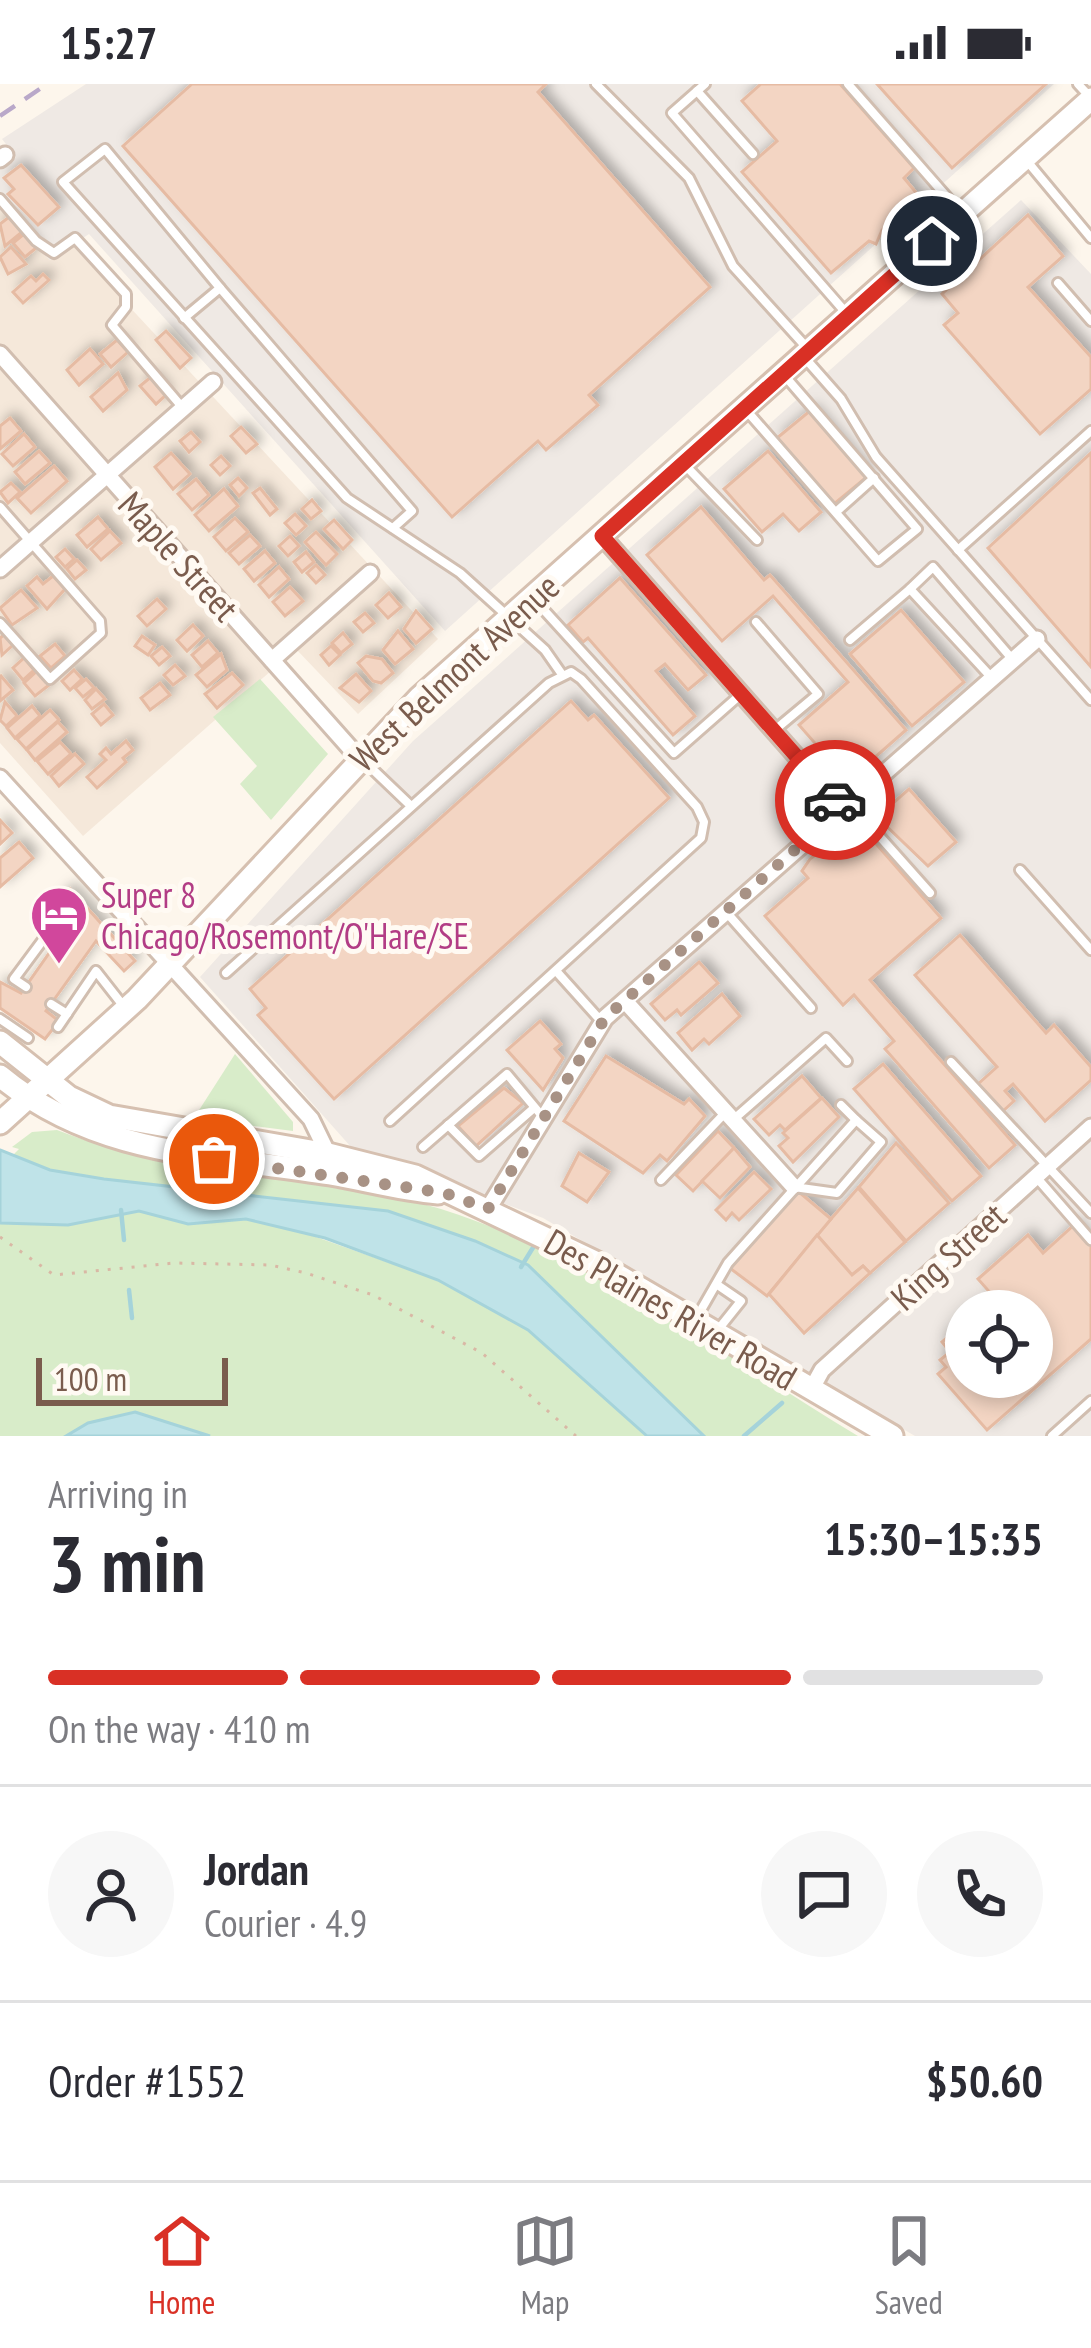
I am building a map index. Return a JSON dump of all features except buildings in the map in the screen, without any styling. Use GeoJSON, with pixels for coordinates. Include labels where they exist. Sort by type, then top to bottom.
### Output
{"type":"FeatureCollection","features":[{"type":"Feature","properties":{"kind":"main road","name":"West Belmont Avenue"},"geometry":{"type":"LineString","coordinates":[[0,1123],[169,966],[358,757],[508,617],[1091,99]]}},
{"type":"Feature","properties":{"kind":"main road","name":"Des Plaines River Road"},"geometry":{"type":"LineString","coordinates":[[0,1042],[84,1106],[136,1124],[328,1154],[415,1176],[595,1262],[892,1436]]}},
{"type":"Feature","properties":{"kind":"main road","name":"Des Plaines River Road"},"geometry":{"type":"LineString","coordinates":[[0,1076],[27,1099],[74,1124],[131,1144],[445,1193]]}},
{"type":"Feature","properties":{"kind":"street","name":"Maple Street"},"geometry":{"type":"LineString","coordinates":[[0,354],[358,757]]}},
{"type":"Feature","properties":{"kind":"street"},"geometry":{"type":"LineString","coordinates":[[0,569],[214,382]]}},
{"type":"Feature","properties":{"kind":"street"},"geometry":{"type":"LineString","coordinates":[[602,536],[846,805]]}},
{"type":"Feature","properties":{"kind":"street"},"geometry":{"type":"LineString","coordinates":[[272,660],[370,573]]}},
{"type":"Feature","properties":{"kind":"street"},"geometry":{"type":"LineString","coordinates":[[488,1209],[539,1113],[602,1022],[1036,639]]}},
{"type":"Feature","properties":{"kind":"street"},"geometry":{"type":"LineString","coordinates":[[0,778],[310,1119],[328,1154]]}},
{"type":"Feature","properties":{"kind":"street"},"geometry":{"type":"LineString","coordinates":[[625,1001],[793,1186]]}},
{"type":"Feature","properties":{"kind":"street","name":"King Street"},"geometry":{"type":"LineString","coordinates":[[811,1390],[822,1370],[1091,1127]]}},
{"type":"Feature","properties":{"kind":"lane"},"geometry":{"type":"LineString","coordinates":[[596,84],[689,178],[733,266],[841,399],[876,457],[1091,700]]}},
{"type":"Feature","properties":{"kind":"lane"},"geometry":{"type":"LineString","coordinates":[[848,84],[962,214]]}},
{"type":"Feature","properties":{"kind":"lane"},"geometry":{"type":"LineString","coordinates":[[1078,84],[1091,99]]}},
{"type":"Feature","properties":{"kind":"lane"},"geometry":{"type":"LineString","coordinates":[[753,154],[701,87],[672,113],[848,316]]}},
{"type":"Feature","properties":{"kind":"lane"},"geometry":{"type":"LineString","coordinates":[[393,528],[412,511],[100,148],[63,182],[347,498],[460,573],[555,660],[561,673]]}},
{"type":"Feature","properties":{"kind":"lane"},"geometry":{"type":"LineString","coordinates":[[1025,158],[1091,238]]}},
{"type":"Feature","properties":{"kind":"lane"},"geometry":{"type":"LineString","coordinates":[[0,199],[36,241],[55,253],[75,238],[126,295],[126,307],[112,325],[183,408]]}},
{"type":"Feature","properties":{"kind":"lane"},"geometry":{"type":"LineString","coordinates":[[1058,283],[1091,321]]}},
{"type":"Feature","properties":{"kind":"lane"},"geometry":{"type":"LineString","coordinates":[[184,318],[220,288]]}},
{"type":"Feature","properties":{"kind":"lane"},"geometry":{"type":"LineString","coordinates":[[745,408],[878,561],[917,529],[783,374]]}},
{"type":"Feature","properties":{"kind":"lane"},"geometry":{"type":"LineString","coordinates":[[958,550],[1091,430]]}},
{"type":"Feature","properties":{"kind":"lane"},"geometry":{"type":"LineString","coordinates":[[683,463],[757,540]]}},
{"type":"Feature","properties":{"kind":"lane"},"geometry":{"type":"LineString","coordinates":[[836,512],[874,478]]}},
{"type":"Feature","properties":{"kind":"lane"},"geometry":{"type":"LineString","coordinates":[[0,507],[100,621],[101,633],[50,679],[0,622]]}},
{"type":"Feature","properties":{"kind":"lane"},"geometry":{"type":"LineString","coordinates":[[850,640],[934,567],[1013,660]]}},
{"type":"Feature","properties":{"kind":"lane"},"geometry":{"type":"LineString","coordinates":[[910,589],[992,678]]}},
{"type":"Feature","properties":{"kind":"lane"},"geometry":{"type":"LineString","coordinates":[[532,597],[674,753],[742,693]]}},
{"type":"Feature","properties":{"kind":"lane"},"geometry":{"type":"LineString","coordinates":[[756,622],[818,694],[775,730]]}},
{"type":"Feature","properties":{"kind":"lane"},"geometry":{"type":"LineString","coordinates":[[226,973],[561,673],[571,672],[590,688],[697,807],[704,822],[701,838],[390,1121]]}},
{"type":"Feature","properties":{"kind":"lane"},"geometry":{"type":"LineString","coordinates":[[358,757],[411,806]]}},
{"type":"Feature","properties":{"kind":"lane"},"geometry":{"type":"LineString","coordinates":[[846,805],[930,893]]}},
{"type":"Feature","properties":{"kind":"lane"},"geometry":{"type":"LineString","coordinates":[[1020,870],[1091,950]]}},
{"type":"Feature","properties":{"kind":"lane"},"geometry":{"type":"LineString","coordinates":[[726,912],[811,1008]]}},
{"type":"Feature","properties":{"kind":"lane"},"geometry":{"type":"LineString","coordinates":[[26,986],[14,979],[60,917]]}},
{"type":"Feature","properties":{"kind":"lane"},"geometry":{"type":"LineString","coordinates":[[58,1028],[96,971],[126,1009]]}},
{"type":"Feature","properties":{"kind":"lane"},"geometry":{"type":"LineString","coordinates":[[557,972],[602,1022]]}},
{"type":"Feature","properties":{"kind":"lane"},"geometry":{"type":"LineString","coordinates":[[51,1004],[67,1014]]}},
{"type":"Feature","properties":{"kind":"lane"},"geometry":{"type":"LineString","coordinates":[[0,1019],[28,1038]]}},
{"type":"Feature","properties":{"kind":"lane"},"geometry":{"type":"LineString","coordinates":[[661,1180],[729,1116],[826,1038],[847,1061]]}},
{"type":"Feature","properties":{"kind":"lane"},"geometry":{"type":"LineString","coordinates":[[951,1062],[1091,1213]]}},
{"type":"Feature","properties":{"kind":"lane"},"geometry":{"type":"LineString","coordinates":[[423,1147],[448,1125],[507,1074],[539,1113],[479,1156],[448,1125]]}},
{"type":"Feature","properties":{"kind":"lane"},"geometry":{"type":"LineString","coordinates":[[793,1186],[837,1193],[881,1142],[841,1105]]}},
{"type":"Feature","properties":{"kind":"lane"},"geometry":{"type":"LineString","coordinates":[[694,1321],[719,1286],[728,1263],[856,1120]]}},
{"type":"Feature","properties":{"kind":"lane"},"geometry":{"type":"LineString","coordinates":[[1035,1176],[1091,1240]]}},
{"type":"Feature","properties":{"kind":"lane"},"geometry":{"type":"LineString","coordinates":[[716,1333],[740,1300],[719,1286]]}},
{"type":"Feature","properties":{"kind":"lane"},"geometry":{"type":"LineString","coordinates":[[1052,1436],[1091,1402]]}},
{"type":"Feature","properties":{"kind":"path"},"geometry":{"type":"LineString","coordinates":[[0,1237],[53,1275],[174,1263],[270,1265],[373,1295],[482,1353],[576,1436]]}},
{"type":"Feature","properties":{"kind":"shaded area"},"geometry":{"type":"Polygon","coordinates":[[[86,84],[1054,84],[445,631],[89,234],[50,260],[0,208],[0,170],[16,157],[2,139],[86,84]]]}},
{"type":"Feature","properties":{"kind":"shaded area"},"geometry":{"type":"Polygon","coordinates":[[[1021,200],[1091,274],[1091,1436],[915,1436],[543,1218],[351,1147],[200,977],[413,741],[1021,200]]]}},
{"type":"Feature","properties":{"kind":"shaded area"},"geometry":{"type":"Polygon","coordinates":[[[0,208],[50,260],[72,245],[438,639],[358,714],[296,649],[83,836],[0,743],[0,208]]]}},
{"type":"Feature","properties":{"kind":"green space"},"geometry":{"type":"Polygon","coordinates":[[[260,679],[328,754],[271,820],[240,784],[257,766],[213,717],[260,679]]]}},
{"type":"Feature","properties":{"kind":"green space"},"geometry":{"type":"Polygon","coordinates":[[[235,1054],[293,1122],[293,1131],[194,1118],[235,1054]]]}},
{"type":"Feature","properties":{"kind":"green space"},"geometry":{"type":"Polygon","coordinates":[[[57,1130],[151,1158],[394,1196],[497,1229],[604,1280],[858,1436],[704,1436],[528,1265],[388,1211],[104,1179],[50,1170],[13,1155],[19,1149],[12,1147],[32,1132],[57,1130]]]}},
{"type":"Feature","properties":{"kind":"green space"},"geometry":{"type":"Polygon","coordinates":[[[139,1211],[188,1224],[246,1219],[282,1225],[438,1280],[528,1330],[647,1436],[0,1436],[0,1223],[139,1211]]]}},
{"type":"Feature","properties":{"kind":"water"},"geometry":{"type":"Polygon","coordinates":[[[0,1150],[50,1170],[104,1179],[388,1211],[475,1241],[528,1265],[704,1436],[647,1436],[528,1330],[438,1280],[325,1238],[246,1219],[188,1224],[139,1211],[68,1225],[0,1223],[0,1150]]]}},
{"type":"Feature","properties":{"kind":"water"},"geometry":{"type":"Polygon","coordinates":[[[135,1412],[210,1436],[66,1436],[88,1423],[135,1412]]]}},
{"type":"Feature","properties":{"kind":"waterway"},"geometry":{"type":"LineString","coordinates":[[121,1210],[124,1240]]}},
{"type":"Feature","properties":{"kind":"waterway"},"geometry":{"type":"LineString","coordinates":[[521,1267],[534,1246]]}},
{"type":"Feature","properties":{"kind":"waterway"},"geometry":{"type":"LineString","coordinates":[[129,1290],[132,1318]]}},
{"type":"Feature","properties":{"kind":"waterway"},"geometry":{"type":"LineString","coordinates":[[744,1436],[782,1403]]}},
{"type":"Feature","properties":{"kind":"railway"},"geometry":{"type":"LineString","coordinates":[[0,116],[47,84]]}},
{"type":"Feature","properties":{"kind":"way so far"},"geometry":{"type":"LineString","coordinates":[[214,1159],[445,1193],[488,1209],[605,1018],[842,808],[835,800]]}},
{"type":"Feature","properties":{"kind":"place","name":"Super 8 Chicago/Rosemont/O'Hare/SE"},"geometry":{"type":"Point","coordinates":[59,966]}},
{"type":"Feature","properties":{"kind":"route"},"geometry":{"type":"LineString","coordinates":[[835,800],[602,536],[932,241]]}}]}
